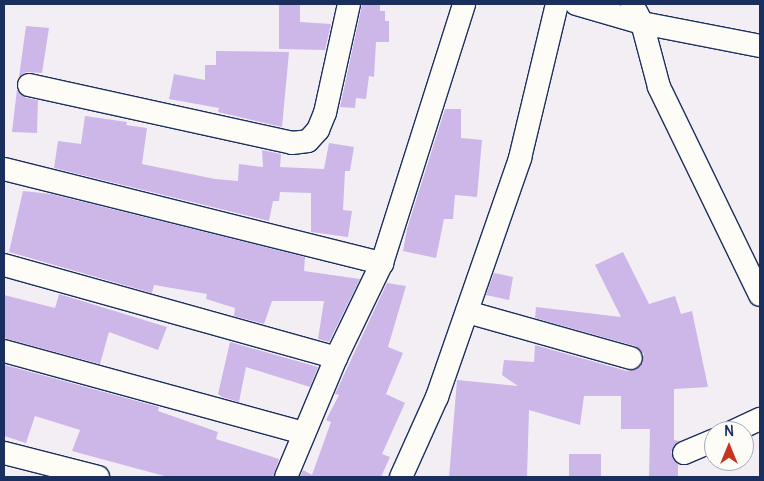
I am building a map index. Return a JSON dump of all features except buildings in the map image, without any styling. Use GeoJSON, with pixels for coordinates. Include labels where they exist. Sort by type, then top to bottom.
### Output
{"type":"FeatureCollection","features":[{"type":"Feature","properties":{"kind":"street"},"geometry":{"type":"LineString","coordinates":[[29,85],[292,143],[308,141],[318,130],[325,113],[349,4]]}},
{"type":"Feature","properties":{"kind":"street"},"geometry":{"type":"LineString","coordinates":[[286,477],[336,358],[382,262],[464,4]]}},
{"type":"Feature","properties":{"kind":"street"},"geometry":{"type":"LineString","coordinates":[[401,477],[437,397],[520,158],[557,4]]}},
{"type":"Feature","properties":{"kind":"street"},"geometry":{"type":"LineString","coordinates":[[576,4],[637,13],[760,46]]}},
{"type":"Feature","properties":{"kind":"street"},"geometry":{"type":"LineString","coordinates":[[637,13],[659,87],[760,295]]}},
{"type":"Feature","properties":{"kind":"street"},"geometry":{"type":"LineString","coordinates":[[4,169],[382,262]]}},
{"type":"Feature","properties":{"kind":"street"},"geometry":{"type":"LineString","coordinates":[[4,265],[336,358]]}},
{"type":"Feature","properties":{"kind":"street"},"geometry":{"type":"LineString","coordinates":[[467,312],[631,358]]}},
{"type":"Feature","properties":{"kind":"street"},"geometry":{"type":"LineString","coordinates":[[4,351],[304,433]]}},
{"type":"Feature","properties":{"kind":"street"},"geometry":{"type":"LineString","coordinates":[[684,453],[704,444]]}},
{"type":"Feature","properties":{"kind":"street"},"geometry":{"type":"LineString","coordinates":[[4,453],[98,477]]}}]}
